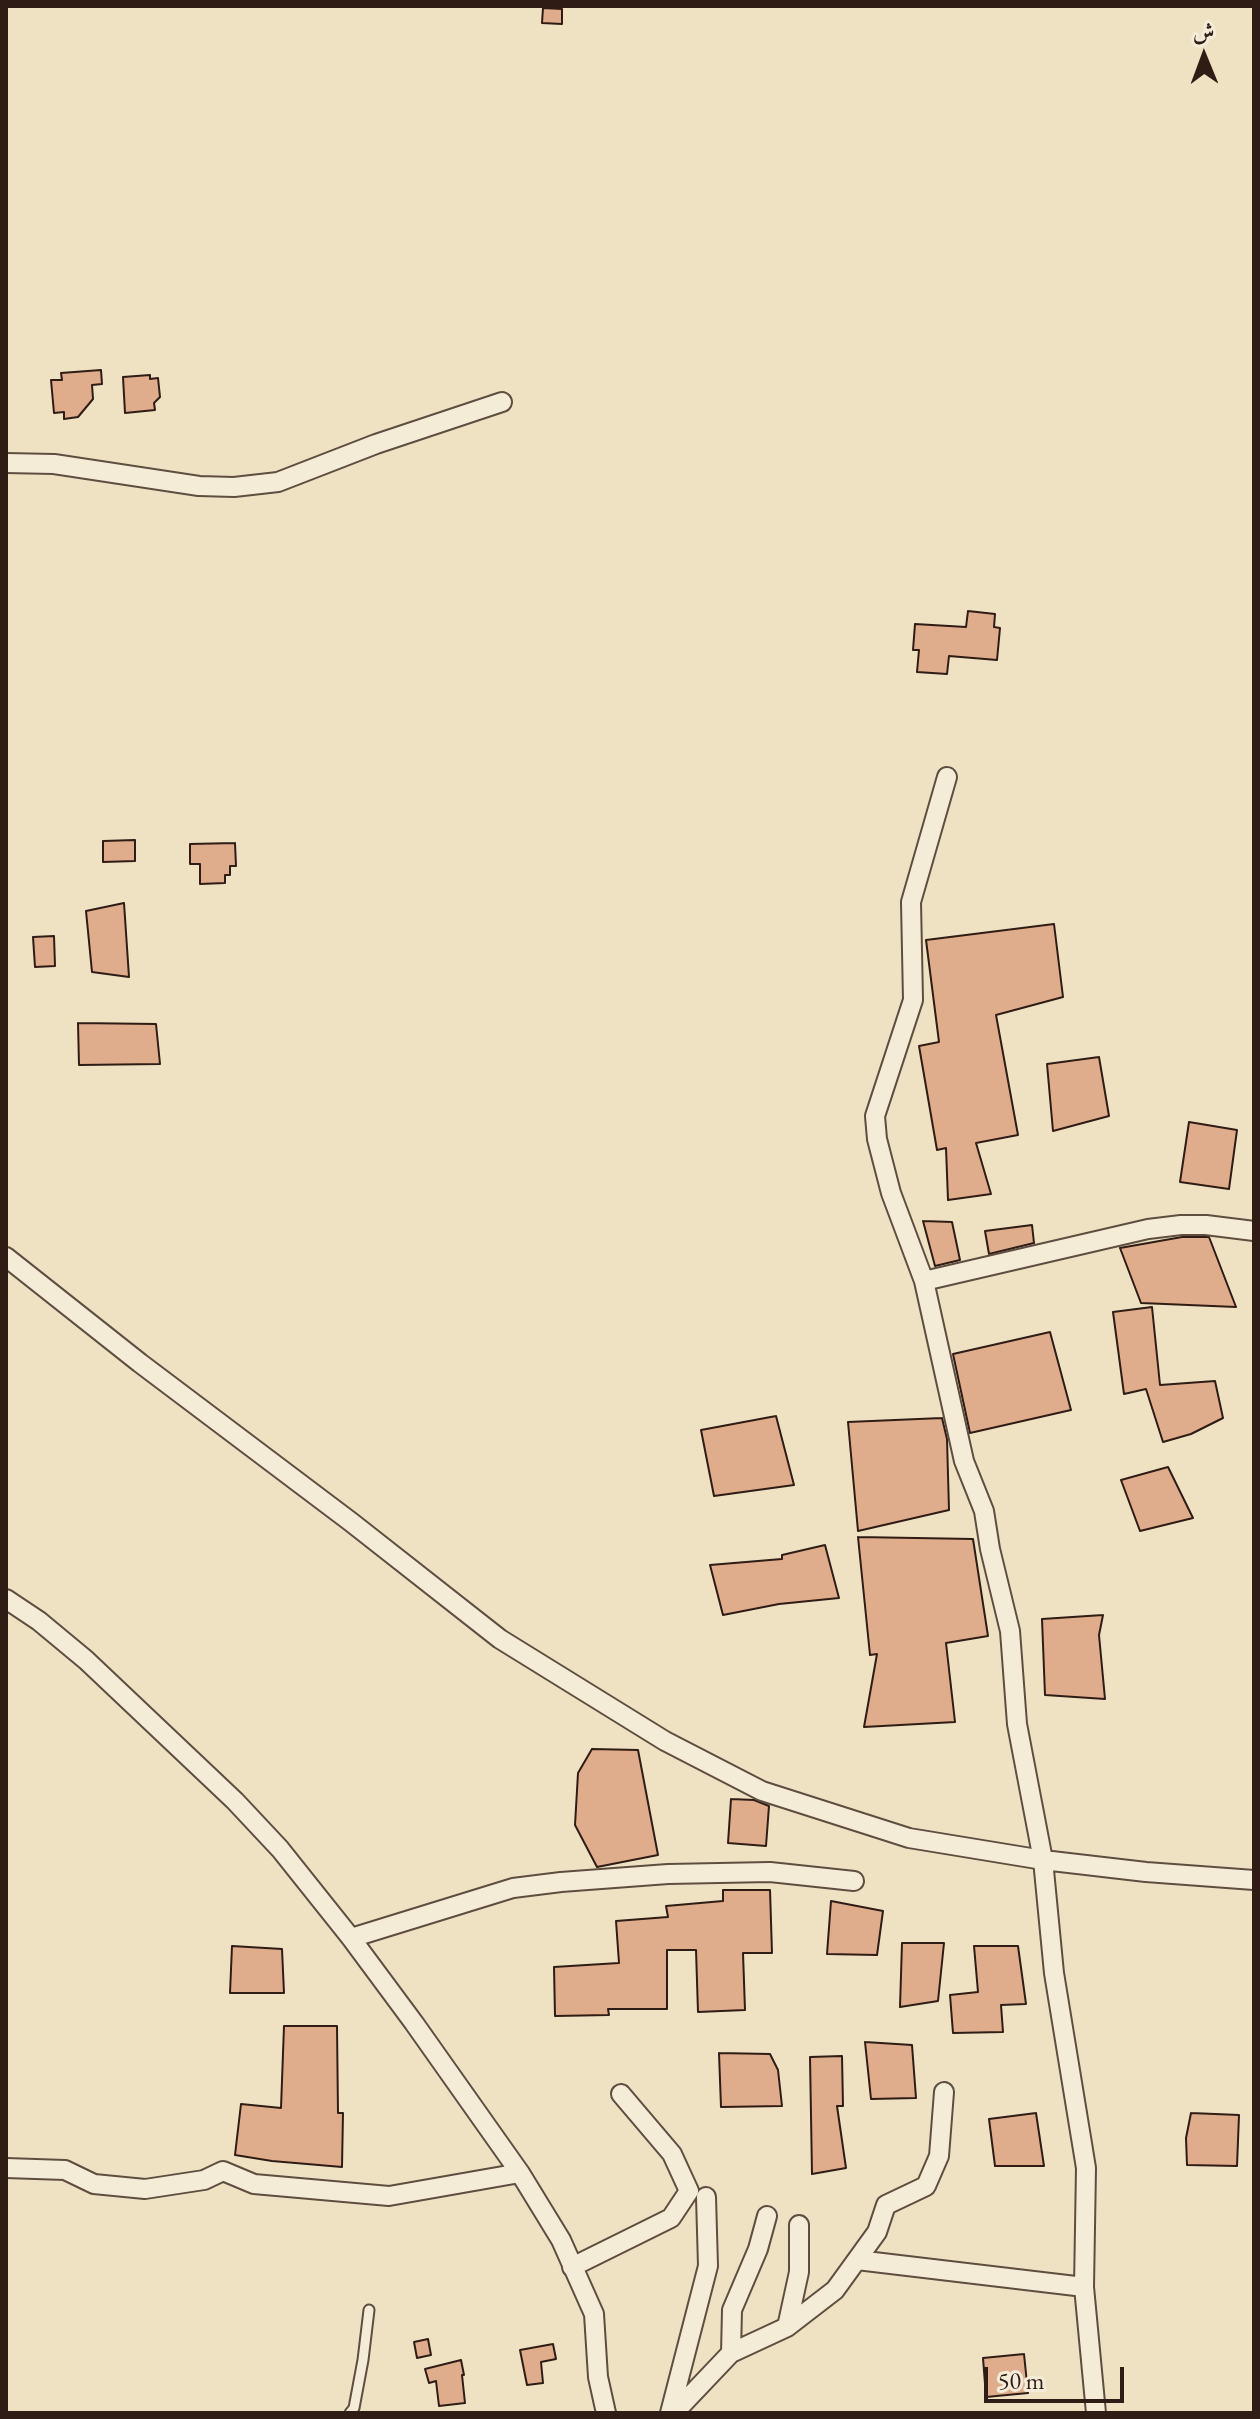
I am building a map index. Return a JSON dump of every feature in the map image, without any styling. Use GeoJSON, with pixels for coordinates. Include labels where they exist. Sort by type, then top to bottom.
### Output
{"type":"FeatureCollection","features":[{"type":"Feature","properties":{"kind":"street"},"geometry":{"type":"LineString","coordinates":[[6,463],[54,464],[199,486],[234,487],[278,482],[376,444],[502,402]]}},
{"type":"Feature","properties":{"kind":"street"},"geometry":{"type":"LineString","coordinates":[[947,777],[911,902],[913,1000],[875,1116],[877,1139],[891,1193],[924,1281],[964,1461],[984,1511],[1010,1631],[1017,1724],[1043,1860],[1054,1973],[1086,2168],[1084,2287],[1096,2413]]}},
{"type":"Feature","properties":{"kind":"street"},"geometry":{"type":"LineString","coordinates":[[924,1281],[1148,1229],[1181,1225],[1254,1231]]}},
{"type":"Feature","properties":{"kind":"street"},"geometry":{"type":"LineString","coordinates":[[6,1257],[500,1639],[665,1741],[762,1791],[909,1838],[1043,1860],[1254,1880]]}},
{"type":"Feature","properties":{"kind":"street"},"geometry":{"type":"LineString","coordinates":[[6,1599],[39,1621],[86,1660],[235,1801],[280,1849],[351,1938],[544,2210],[594,2314],[598,2377],[606,2413]]}},
{"type":"Feature","properties":{"kind":"street"},"geometry":{"type":"LineString","coordinates":[[351,1938],[513,1888],[561,1882],[668,1874],[770,1872],[854,1881]]}},
{"type":"Feature","properties":{"kind":"street"},"geometry":{"type":"LineString","coordinates":[[672,2413],[731,2353],[787,2327],[835,2290],[877,2232],[886,2205],[926,2186],[939,2156],[944,2092]]}},
{"type":"Feature","properties":{"kind":"street"},"geometry":{"type":"LineString","coordinates":[[572,2267],[671,2218],[689,2191],[672,2154],[621,2094]]}},
{"type":"Feature","properties":{"kind":"street"},"geometry":{"type":"LineString","coordinates":[[6,2168],[65,2170],[94,2184],[145,2189],[204,2180],[223,2171],[254,2184],[389,2196],[520,2173]]}},
{"type":"Feature","properties":{"kind":"street"},"geometry":{"type":"LineString","coordinates":[[672,2413],[708,2266],[706,2197]]}},
{"type":"Feature","properties":{"kind":"street"},"geometry":{"type":"LineString","coordinates":[[731,2353],[732,2310],[758,2249],[767,2216]]}},
{"type":"Feature","properties":{"kind":"street"},"geometry":{"type":"LineString","coordinates":[[787,2327],[799,2272],[799,2225]]}},
{"type":"Feature","properties":{"kind":"street"},"geometry":{"type":"LineString","coordinates":[[857,2260],[1084,2287]]}},
{"type":"Feature","properties":{"kind":"lane"},"geometry":{"type":"LineString","coordinates":[[350,2413],[354,2408],[363,2360],[369,2310]]}},
{"type":"Feature","properties":{"kind":"building"},"geometry":{"type":"Polygon","coordinates":[[[543,8],[562,9],[562,24],[542,23],[543,8]]]}},
{"type":"Feature","properties":{"kind":"building"},"geometry":{"type":"Polygon","coordinates":[[[101,370],[102,384],[92,385],[93,399],[78,417],[64,419],[64,412],[54,413],[51,380],[62,380],[61,373],[101,370]]]}},
{"type":"Feature","properties":{"kind":"building"},"geometry":{"type":"Polygon","coordinates":[[[150,375],[150,379],[158,378],[160,397],[154,403],[155,410],[125,413],[123,377],[150,375]]]}},
{"type":"Feature","properties":{"kind":"building"},"geometry":{"type":"Polygon","coordinates":[[[968,611],[995,614],[994,627],[1000,628],[997,660],[949,656],[947,674],[917,672],[919,650],[913,650],[915,624],[966,627],[968,611]]]}},
{"type":"Feature","properties":{"kind":"building"},"geometry":{"type":"Polygon","coordinates":[[[135,840],[135,861],[103,862],[103,841],[135,840]]]}},
{"type":"Feature","properties":{"kind":"building"},"geometry":{"type":"Polygon","coordinates":[[[235,843],[236,866],[230,866],[230,875],[225,875],[225,883],[200,884],[200,864],[190,864],[190,844],[235,843]]]}},
{"type":"Feature","properties":{"kind":"building"},"geometry":{"type":"Polygon","coordinates":[[[124,903],[129,977],[92,972],[86,911],[124,903]]]}},
{"type":"Feature","properties":{"kind":"building"},"geometry":{"type":"Polygon","coordinates":[[[1054,924],[1063,997],[996,1015],[1018,1135],[976,1143],[991,1194],[948,1200],[946,1148],[937,1150],[919,1046],[939,1042],[926,940],[1054,924]]]}},
{"type":"Feature","properties":{"kind":"building"},"geometry":{"type":"Polygon","coordinates":[[[54,936],[55,966],[35,967],[33,937],[54,936]]]}},
{"type":"Feature","properties":{"kind":"building"},"geometry":{"type":"Polygon","coordinates":[[[78,1023],[156,1024],[160,1064],[79,1065],[78,1023]]]}},
{"type":"Feature","properties":{"kind":"building"},"geometry":{"type":"Polygon","coordinates":[[[1099,1057],[1109,1116],[1053,1131],[1047,1064],[1099,1057]]]}},
{"type":"Feature","properties":{"kind":"building"},"geometry":{"type":"Polygon","coordinates":[[[1189,1122],[1237,1130],[1229,1189],[1180,1182],[1189,1122]]]}},
{"type":"Feature","properties":{"kind":"building"},"geometry":{"type":"Polygon","coordinates":[[[923,1221],[952,1222],[960,1260],[935,1266],[923,1221]]]}},
{"type":"Feature","properties":{"kind":"building"},"geometry":{"type":"Polygon","coordinates":[[[1032,1225],[1034,1243],[989,1254],[985,1231],[1032,1225]]]}},
{"type":"Feature","properties":{"kind":"building"},"geometry":{"type":"Polygon","coordinates":[[[1182,1237],[1209,1237],[1236,1307],[1141,1303],[1120,1248],[1182,1237]]]}},
{"type":"Feature","properties":{"kind":"building"},"geometry":{"type":"Polygon","coordinates":[[[1152,1307],[1160,1385],[1215,1381],[1223,1418],[1191,1434],[1163,1442],[1146,1389],[1124,1394],[1113,1312],[1152,1307]]]}},
{"type":"Feature","properties":{"kind":"building"},"geometry":{"type":"Polygon","coordinates":[[[1050,1332],[1071,1410],[970,1433],[953,1354],[1050,1332]]]}},
{"type":"Feature","properties":{"kind":"building"},"geometry":{"type":"Polygon","coordinates":[[[776,1416],[794,1485],[714,1496],[701,1430],[776,1416]]]}},
{"type":"Feature","properties":{"kind":"building"},"geometry":{"type":"Polygon","coordinates":[[[942,1418],[947,1439],[949,1510],[858,1531],[848,1422],[942,1418]]]}},
{"type":"Feature","properties":{"kind":"building"},"geometry":{"type":"Polygon","coordinates":[[[1168,1467],[1193,1518],[1140,1531],[1121,1480],[1168,1467]]]}},
{"type":"Feature","properties":{"kind":"building"},"geometry":{"type":"Polygon","coordinates":[[[858,1537],[973,1539],[988,1636],[946,1643],[955,1722],[864,1727],[877,1654],[870,1655],[858,1537]]]}},
{"type":"Feature","properties":{"kind":"building"},"geometry":{"type":"Polygon","coordinates":[[[825,1545],[839,1598],[779,1604],[723,1615],[710,1565],[782,1559],[782,1555],[825,1545]]]}},
{"type":"Feature","properties":{"kind":"building"},"geometry":{"type":"Polygon","coordinates":[[[1103,1615],[1099,1635],[1105,1699],[1045,1695],[1042,1619],[1103,1615]]]}},
{"type":"Feature","properties":{"kind":"building"},"geometry":{"type":"Polygon","coordinates":[[[592,1749],[638,1750],[658,1855],[597,1867],[575,1825],[578,1773],[592,1749]]]}},
{"type":"Feature","properties":{"kind":"building"},"geometry":{"type":"Polygon","coordinates":[[[731,1799],[754,1800],[769,1806],[766,1846],[728,1843],[731,1799]]]}},
{"type":"Feature","properties":{"kind":"building"},"geometry":{"type":"Polygon","coordinates":[[[723,1890],[770,1890],[772,1953],[743,1953],[745,2010],[698,2012],[696,1950],[667,1950],[667,2009],[608,2009],[609,2015],[555,2016],[554,1967],[619,1963],[616,1921],[668,1917],[666,1906],[723,1901],[723,1890]]]}},
{"type":"Feature","properties":{"kind":"building"},"geometry":{"type":"Polygon","coordinates":[[[831,1901],[883,1911],[877,1955],[827,1954],[831,1901]]]}},
{"type":"Feature","properties":{"kind":"building"},"geometry":{"type":"Polygon","coordinates":[[[902,1943],[944,1943],[938,2001],[900,2007],[902,1943]]]}},
{"type":"Feature","properties":{"kind":"building"},"geometry":{"type":"Polygon","coordinates":[[[232,1946],[282,1949],[284,1993],[230,1993],[232,1946]]]}},
{"type":"Feature","properties":{"kind":"building"},"geometry":{"type":"Polygon","coordinates":[[[974,1946],[1018,1946],[1026,2004],[1001,2005],[1003,2032],[953,2033],[950,1995],[978,1992],[974,1946]]]}},
{"type":"Feature","properties":{"kind":"building"},"geometry":{"type":"Polygon","coordinates":[[[284,2026],[337,2026],[338,2113],[343,2113],[342,2167],[235,2155],[241,2104],[281,2108],[284,2026]]]}},
{"type":"Feature","properties":{"kind":"building"},"geometry":{"type":"Polygon","coordinates":[[[865,2042],[912,2045],[916,2098],[871,2099],[865,2042]]]}},
{"type":"Feature","properties":{"kind":"building"},"geometry":{"type":"Polygon","coordinates":[[[719,2053],[770,2054],[778,2070],[782,2106],[721,2107],[719,2053]]]}},
{"type":"Feature","properties":{"kind":"building"},"geometry":{"type":"Polygon","coordinates":[[[842,2056],[843,2106],[837,2106],[846,2168],[812,2174],[810,2057],[842,2056]]]}},
{"type":"Feature","properties":{"kind":"building"},"geometry":{"type":"Polygon","coordinates":[[[1036,2113],[1044,2166],[995,2166],[989,2119],[1036,2113]]]}},
{"type":"Feature","properties":{"kind":"building"},"geometry":{"type":"Polygon","coordinates":[[[1191,2113],[1239,2115],[1237,2166],[1187,2165],[1186,2138],[1191,2113]]]}},
{"type":"Feature","properties":{"kind":"building"},"geometry":{"type":"Polygon","coordinates":[[[428,2339],[431,2355],[417,2358],[414,2342],[428,2339]]]}},
{"type":"Feature","properties":{"kind":"building"},"geometry":{"type":"Polygon","coordinates":[[[553,2344],[556,2359],[541,2362],[543,2383],[527,2385],[520,2350],[553,2344]]]}},
{"type":"Feature","properties":{"kind":"building"},"geometry":{"type":"Polygon","coordinates":[[[1024,2354],[1028,2393],[986,2397],[983,2358],[1024,2354]]]}},
{"type":"Feature","properties":{"kind":"building"},"geometry":{"type":"Polygon","coordinates":[[[461,2360],[465,2403],[439,2406],[436,2381],[429,2383],[425,2369],[461,2360]]]}}]}
